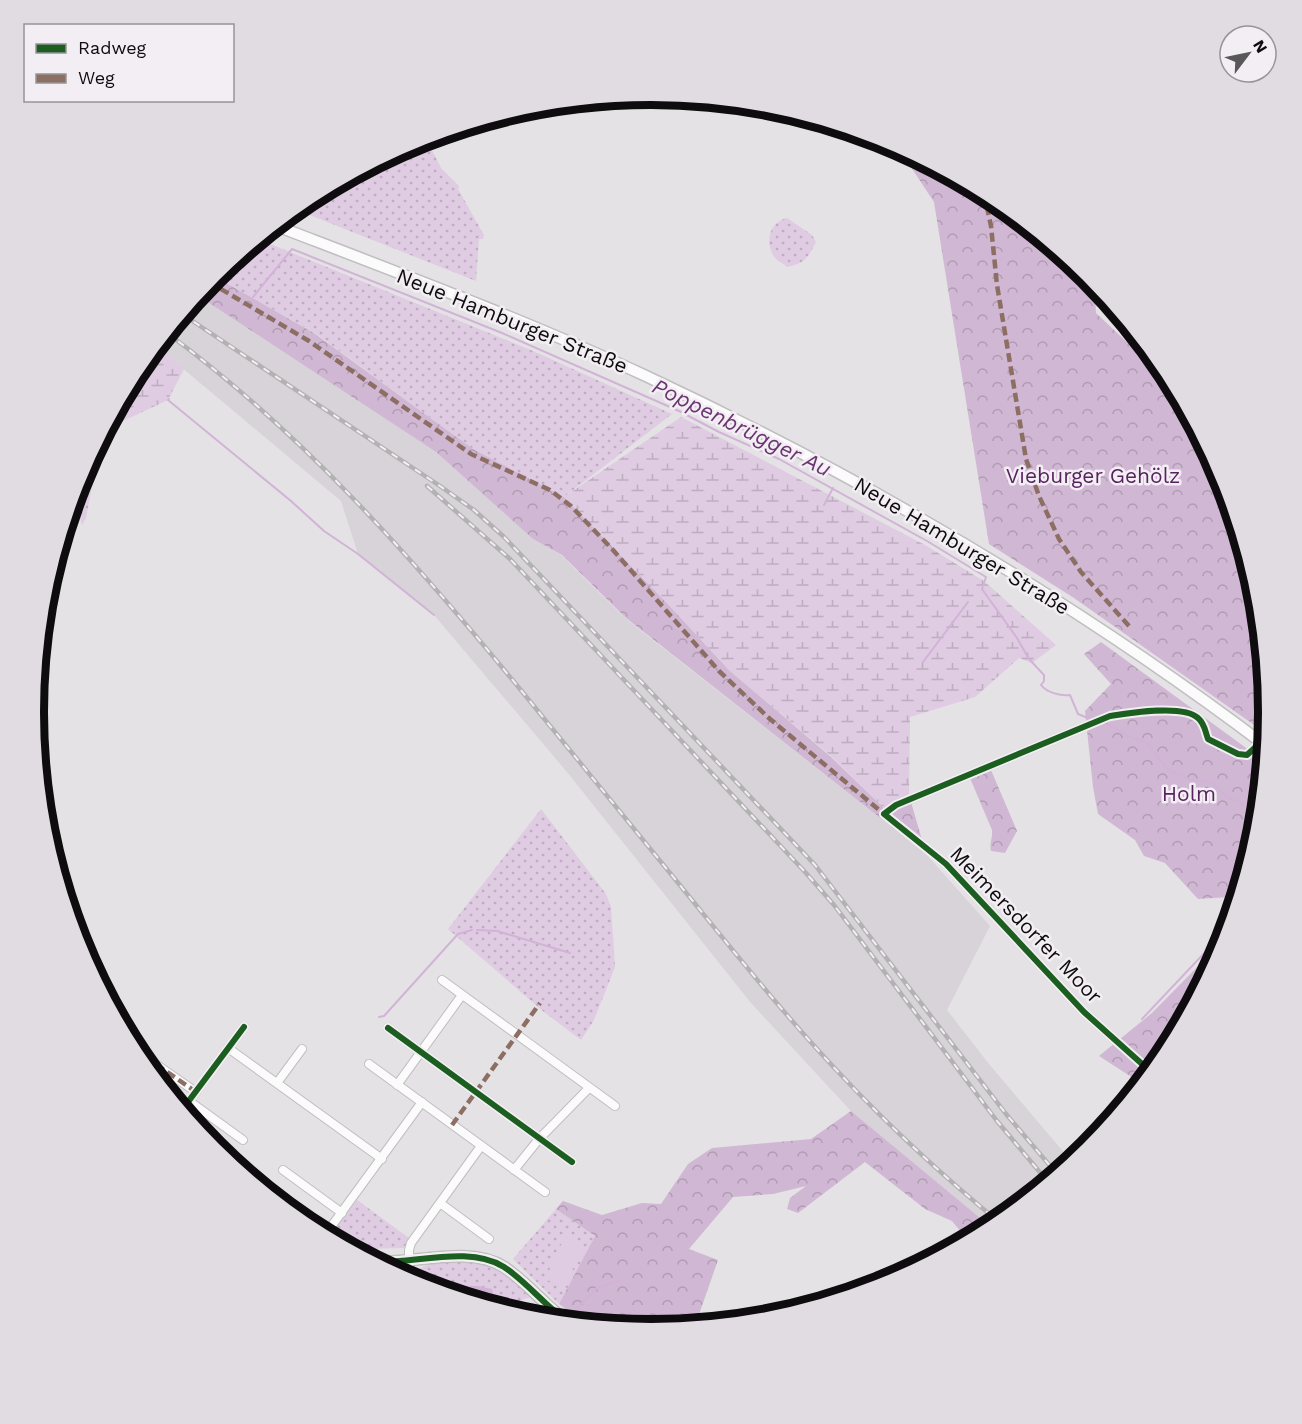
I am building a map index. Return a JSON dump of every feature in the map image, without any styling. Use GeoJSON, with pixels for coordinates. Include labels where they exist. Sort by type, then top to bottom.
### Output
{"type":"FeatureCollection","features":[{"type":"Feature","properties":{"kind":"main road","name":"Neue Hamburger Straße"},"geometry":{"type":"LineString","coordinates":[[283,229],[571,343],[646,376],[772,438],[888,500],[1052,599],[1179,683],[1257,740]]}},
{"type":"Feature","properties":{"kind":"main road"},"geometry":{"type":"LineString","coordinates":[[391,1261],[477,1257],[506,1269],[552,1311]]}},
{"type":"Feature","properties":{"kind":"street","name":"Meimersdorfer Moor"},"geometry":{"type":"LineString","coordinates":[[1144,1066],[1084,1012],[946,864],[884,814],[896,805],[1094,722],[1132,712],[1186,712],[1197,716],[1208,739],[1238,754],[1247,755],[1257,748]]}},
{"type":"Feature","properties":{"kind":"street"},"geometry":{"type":"LineString","coordinates":[[442,980],[615,1106]]}},
{"type":"Feature","properties":{"kind":"street"},"geometry":{"type":"LineString","coordinates":[[397,1085],[462,995]]}},
{"type":"Feature","properties":{"kind":"street"},"geometry":{"type":"LineString","coordinates":[[187,1104],[244,1027]]}},
{"type":"Feature","properties":{"kind":"street"},"geometry":{"type":"LineString","coordinates":[[388,1028],[572,1162]]}},
{"type":"Feature","properties":{"kind":"street"},"geometry":{"type":"LineString","coordinates":[[228,1048],[382,1159]]}},
{"type":"Feature","properties":{"kind":"street"},"geometry":{"type":"LineString","coordinates":[[277,1083],[302,1049]]}},
{"type":"Feature","properties":{"kind":"street"},"geometry":{"type":"LineString","coordinates":[[369,1064],[545,1192]]}},
{"type":"Feature","properties":{"kind":"street"},"geometry":{"type":"LineString","coordinates":[[156,1065],[196,1092]]}},
{"type":"Feature","properties":{"kind":"street"},"geometry":{"type":"LineString","coordinates":[[514,1170],[539,1138],[589,1088]]}},
{"type":"Feature","properties":{"kind":"street"},"geometry":{"type":"LineString","coordinates":[[189,1101],[243,1140]]}},
{"type":"Feature","properties":{"kind":"street"},"geometry":{"type":"LineString","coordinates":[[331,1228],[422,1102]]}},
{"type":"Feature","properties":{"kind":"street"},"geometry":{"type":"LineString","coordinates":[[410,1269],[411,1243],[482,1146]]}},
{"type":"Feature","properties":{"kind":"street"},"geometry":{"type":"LineString","coordinates":[[284,1170],[342,1213]]}},
{"type":"Feature","properties":{"kind":"street"},"geometry":{"type":"LineString","coordinates":[[440,1203],[489,1239]]}},
{"type":"Feature","properties":{"kind":"shaded area"},"geometry":{"type":"Polygon","coordinates":[[[204,300],[436,452],[533,539],[561,555],[626,619],[926,854],[990,926],[947,1010],[989,1064],[1066,1156],[1021,1194],[983,1221],[851,1111],[751,1003],[567,772],[434,615],[358,554],[341,501],[162,351],[204,300]]]}},
{"type":"Feature","properties":{"kind":"green space"},"geometry":{"type":"Polygon","coordinates":[[[430,147],[441,168],[459,186],[458,189],[484,235],[483,239],[479,239],[476,281],[306,212],[313,207],[347,186],[382,167],[430,147]]]}},
{"type":"Feature","properties":{"kind":"green space","name":"Vieburger Gehölz"},"geometry":{"type":"Polygon","coordinates":[[[907,161],[955,186],[989,207],[1052,255],[1095,297],[1096,313],[1147,361],[1177,408],[1212,480],[1238,555],[1253,633],[1257,672],[1258,727],[1074,598],[989,544],[934,202],[907,161]]]}},
{"type":"Feature","properties":{"kind":"green space"},"geometry":{"type":"Polygon","coordinates":[[[787,218],[812,235],[816,242],[806,259],[787,267],[775,258],[769,240],[772,228],[787,218]]]}},
{"type":"Feature","properties":{"kind":"green space"},"geometry":{"type":"Polygon","coordinates":[[[266,242],[531,350],[672,414],[564,497],[473,449],[315,333],[223,280],[266,242]]]}},
{"type":"Feature","properties":{"kind":"green space"},"geometry":{"type":"Polygon","coordinates":[[[223,280],[314,333],[473,449],[564,497],[729,670],[830,756],[884,808],[909,795],[926,854],[626,618],[562,555],[533,539],[436,452],[204,300],[223,280]]]}},
{"type":"Feature","properties":{"kind":"green space"},"geometry":{"type":"Polygon","coordinates":[[[162,351],[184,369],[168,400],[123,421],[119,418],[125,408],[162,351]]]}},
{"type":"Feature","properties":{"kind":"green space"},"geometry":{"type":"Polygon","coordinates":[[[681,417],[925,545],[984,581],[1056,645],[1032,663],[1019,658],[975,697],[910,717],[909,795],[884,808],[830,755],[729,670],[564,497],[681,417]]]}},
{"type":"Feature","properties":{"kind":"green space"},"geometry":{"type":"Polygon","coordinates":[[[96,466],[86,518],[82,525],[78,511],[96,466]]]}},
{"type":"Feature","properties":{"kind":"green space","name":"Holm"},"geometry":{"type":"Polygon","coordinates":[[[1101,642],[1257,756],[1247,831],[1229,897],[1198,899],[1165,863],[1144,856],[1135,840],[1098,814],[1085,711],[1111,684],[1084,654],[1101,642]]]}},
{"type":"Feature","properties":{"kind":"green space"},"geometry":{"type":"Polygon","coordinates":[[[991,770],[1017,831],[1005,853],[991,851],[992,830],[970,778],[991,770]]]}},
{"type":"Feature","properties":{"kind":"green space"},"geometry":{"type":"Polygon","coordinates":[[[541,809],[606,894],[611,907],[615,967],[594,1020],[581,1040],[544,1012],[448,929],[541,809]]]}},
{"type":"Feature","properties":{"kind":"green space"},"geometry":{"type":"Polygon","coordinates":[[[1206,958],[1177,1016],[1134,1080],[1099,1056],[1152,1013],[1206,958]]]}},
{"type":"Feature","properties":{"kind":"green space"},"geometry":{"type":"Polygon","coordinates":[[[851,1111],[983,1221],[962,1233],[952,1221],[925,1209],[865,1162],[798,1213],[787,1209],[790,1198],[806,1186],[773,1194],[733,1197],[689,1249],[718,1260],[698,1317],[651,1320],[621,1319],[570,1312],[559,1304],[595,1236],[556,1209],[563,1201],[602,1215],[642,1203],[661,1204],[688,1164],[712,1148],[811,1139],[851,1111]]]}},
{"type":"Feature","properties":{"kind":"green space"},"geometry":{"type":"Polygon","coordinates":[[[357,1200],[409,1238],[404,1248],[367,1249],[334,1230],[357,1200]]]}},
{"type":"Feature","properties":{"kind":"green space"},"geometry":{"type":"Polygon","coordinates":[[[556,1209],[595,1236],[559,1304],[513,1259],[556,1209]]]}},
{"type":"Feature","properties":{"kind":"green space"},"geometry":{"type":"Polygon","coordinates":[[[565,1236],[584,1245],[564,1288],[545,1279],[565,1236]]]}},
{"type":"Feature","properties":{"kind":"green space"},"geometry":{"type":"Polygon","coordinates":[[[476,1261],[493,1266],[507,1274],[531,1297],[511,1303],[456,1287],[417,1272],[434,1262],[476,1261]]]}},
{"type":"Feature","properties":{"kind":"water"},"geometry":{"type":"Polygon","coordinates":[[[463,1286],[478,1286],[492,1289],[494,1298],[493,1299],[460,1288],[463,1286]]]}},
{"type":"Feature","properties":{"kind":"waterway","name":"Poppenbrügger Au"},"geometry":{"type":"LineString","coordinates":[[253,297],[292,249],[502,333],[679,411],[779,459],[927,541],[986,577],[982,589],[1029,659],[1044,675],[1041,685],[1054,693],[1070,695],[1078,714],[1093,720]]}},
{"type":"Feature","properties":{"kind":"waterway"},"geometry":{"type":"LineString","coordinates":[[169,399],[324,531],[358,554],[434,615]]}},
{"type":"Feature","properties":{"kind":"waterway"},"geometry":{"type":"LineString","coordinates":[[824,505],[833,488]]}},
{"type":"Feature","properties":{"kind":"waterway"},"geometry":{"type":"LineString","coordinates":[[923,662],[968,602]]}},
{"type":"Feature","properties":{"kind":"waterway","name":"Poppenbrügger Au"},"geometry":{"type":"LineString","coordinates":[[1099,725],[1109,725],[1128,736],[1147,743],[1167,769],[1191,780],[1211,782],[1228,798],[1251,806]]}},
{"type":"Feature","properties":{"kind":"waterway"},"geometry":{"type":"LineString","coordinates":[[379,1017],[384,1016],[458,934],[472,930]]}},
{"type":"Feature","properties":{"kind":"waterway"},"geometry":{"type":"LineString","coordinates":[[477,930],[497,931],[570,953]]}},
{"type":"Feature","properties":{"kind":"waterway"},"geometry":{"type":"LineString","coordinates":[[1142,1019],[1213,942]]}},
{"type":"Feature","properties":{"kind":"waterway"},"geometry":{"type":"LineString","coordinates":[[575,1310],[597,1288],[621,1280]]}},
{"type":"Feature","properties":{"kind":"railway"},"geometry":{"type":"LineString","coordinates":[[188,318],[440,486],[474,510],[504,537],[815,865],[1006,1114],[1052,1169]]}},
{"type":"Feature","properties":{"kind":"railway"},"geometry":{"type":"LineString","coordinates":[[173,337],[217,372],[310,455],[397,546],[480,640],[800,1029],[842,1076],[899,1133],[991,1215]]}},
{"type":"Feature","properties":{"kind":"railway"},"geometry":{"type":"LineString","coordinates":[[427,486],[510,559],[806,873],[834,905],[997,1121],[1043,1176]]}},
{"type":"Feature","properties":{"kind":"marked path"},"geometry":{"type":"LineString","coordinates":[[987,206],[997,285],[1026,459],[1039,496],[1059,539],[1081,572],[1129,626]]}},
{"type":"Feature","properties":{"kind":"marked path"},"geometry":{"type":"LineString","coordinates":[[217,287],[309,341],[471,454],[550,490],[571,506],[613,550],[719,671],[770,719],[884,814]]}},
{"type":"Feature","properties":{"kind":"marked path"},"geometry":{"type":"LineString","coordinates":[[452,1125],[540,1003]]}},
{"type":"Feature","properties":{"kind":"marked path"},"geometry":{"type":"LineString","coordinates":[[156,1065],[196,1092]]}},
{"type":"Feature","properties":{"kind":"cycle path"},"geometry":{"type":"LineString","coordinates":[[1144,1066],[1084,1012],[946,864],[884,814],[896,805],[1110,716],[1169,710],[1181,711],[1200,720],[1208,739],[1238,754],[1247,755],[1257,746]]}},
{"type":"Feature","properties":{"kind":"cycle path"},"geometry":{"type":"LineString","coordinates":[[187,1104],[244,1027]]}},
{"type":"Feature","properties":{"kind":"cycle path"},"geometry":{"type":"LineString","coordinates":[[388,1028],[572,1162]]}},
{"type":"Feature","properties":{"kind":"cycle path"},"geometry":{"type":"LineString","coordinates":[[393,1262],[458,1256],[490,1261],[512,1273],[555,1311]]}}]}
